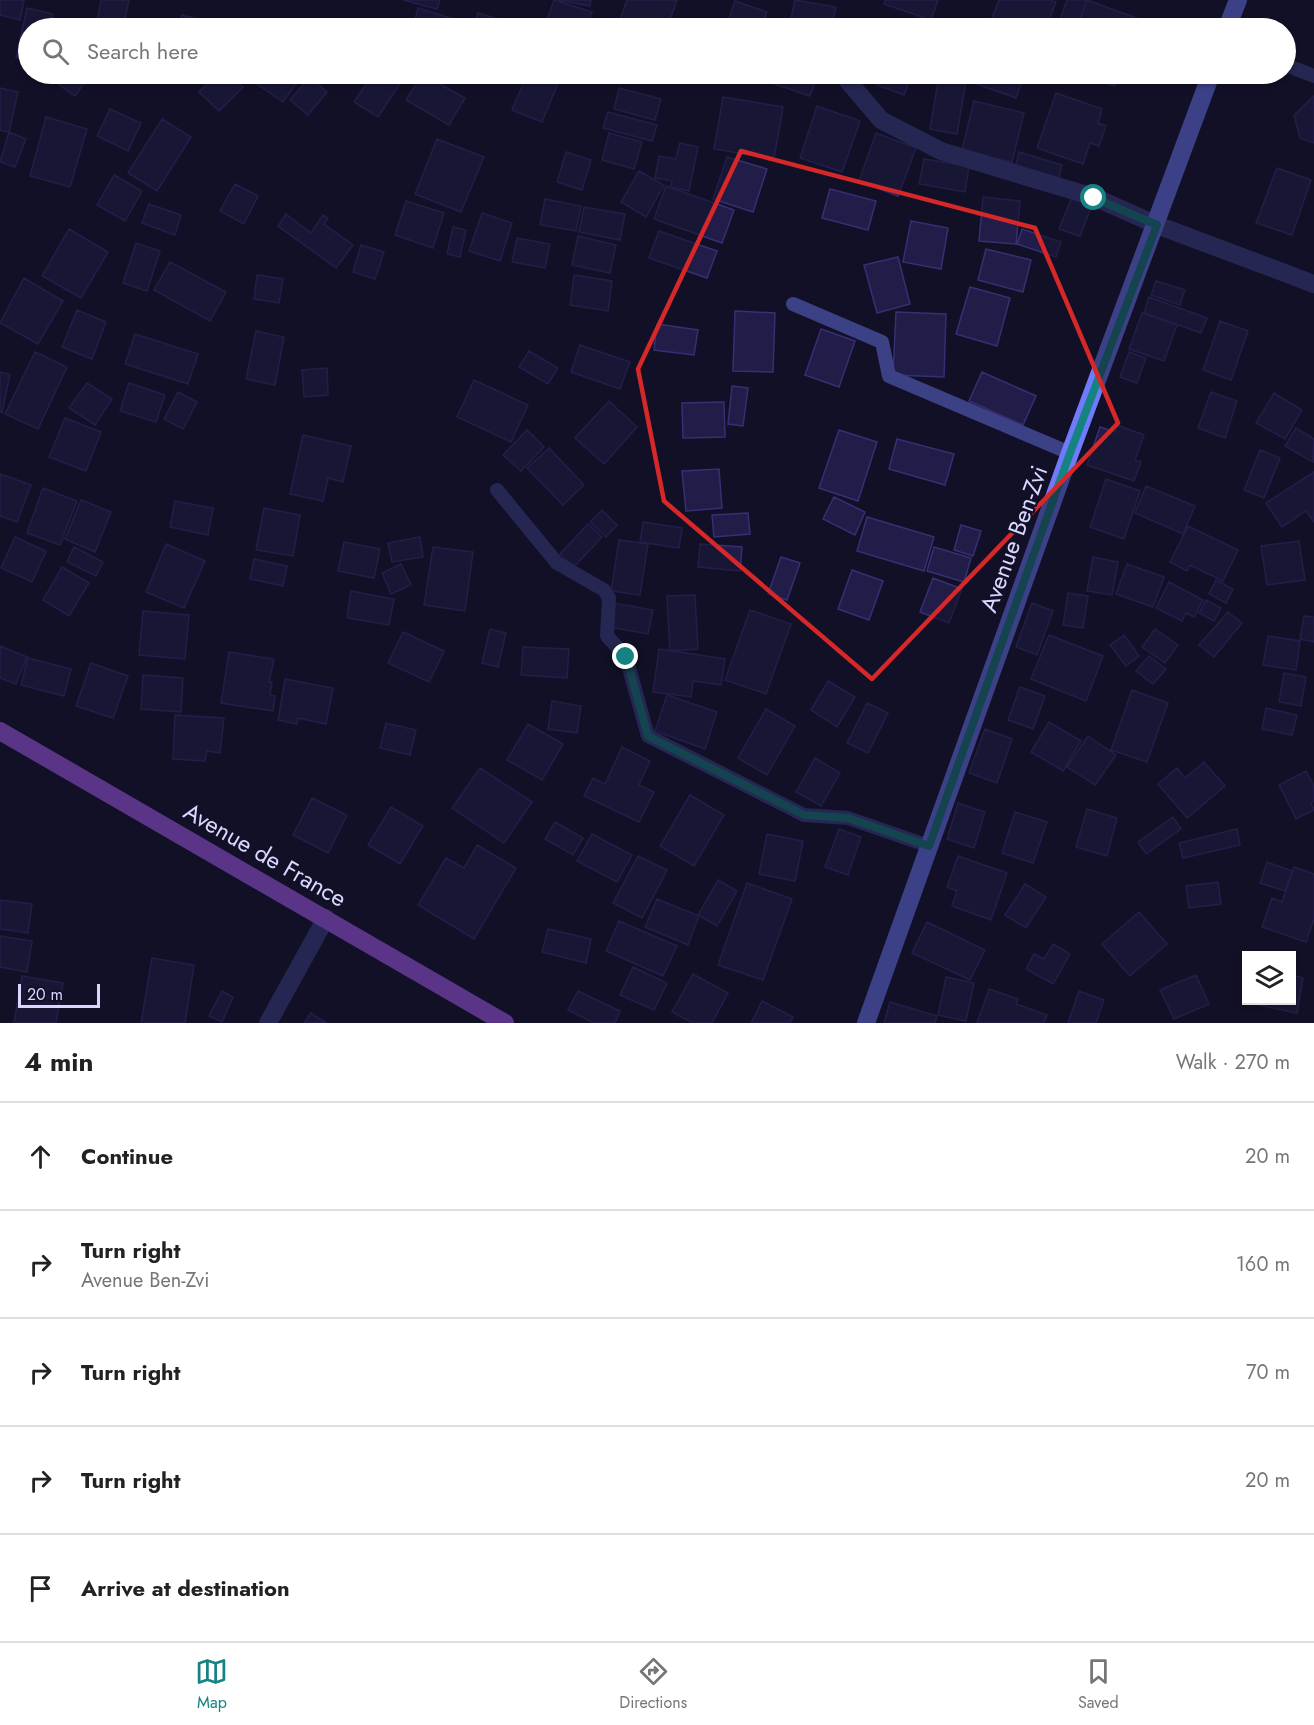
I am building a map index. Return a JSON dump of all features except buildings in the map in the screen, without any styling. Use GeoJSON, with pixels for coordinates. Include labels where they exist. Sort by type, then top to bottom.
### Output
{"type":"FeatureCollection","features":[{"type":"Feature","properties":{"kind":"main road","name":"Avenue de France"},"geometry":{"type":"LineString","coordinates":[[0,730],[505,1023]]}},
{"type":"Feature","properties":{"kind":"street"},"geometry":{"type":"LineString","coordinates":[[1231,18],[1238,0]]}},
{"type":"Feature","properties":{"kind":"street"},"geometry":{"type":"LineString","coordinates":[[850,84],[881,120],[941,151],[1094,198],[1157,225],[1314,284]]}},
{"type":"Feature","properties":{"kind":"street","name":"Avenue Ben-Zvi"},"geometry":{"type":"LineString","coordinates":[[866,1023],[1070,453],[1157,225],[1207,84]]}},
{"type":"Feature","properties":{"kind":"street"},"geometry":{"type":"LineString","coordinates":[[268,1023],[326,918]]}},
{"type":"Feature","properties":{"kind":"lane"},"geometry":{"type":"LineString","coordinates":[[1296,69],[1314,76]]}},
{"type":"Feature","properties":{"kind":"lane"},"geometry":{"type":"LineString","coordinates":[[793,304],[882,342],[889,376],[1070,453]]}},
{"type":"Feature","properties":{"kind":"lane"},"geometry":{"type":"LineString","coordinates":[[497,490],[557,562],[604,590],[609,598],[607,636],[626,657],[648,736],[804,815],[848,818],[929,846]]}},
{"type":"Feature","properties":{"kind":"highlighted area"},"geometry":{"type":"Polygon","coordinates":[[[741,151],[1035,228],[1118,423],[872,679],[664,501],[638,369],[741,151]]]}},
{"type":"Feature","properties":{"kind":"route"},"geometry":{"type":"LineString","coordinates":[[626,657],[648,736],[804,815],[848,818],[929,846],[1070,453],[1157,225],[1094,198]]}}]}
